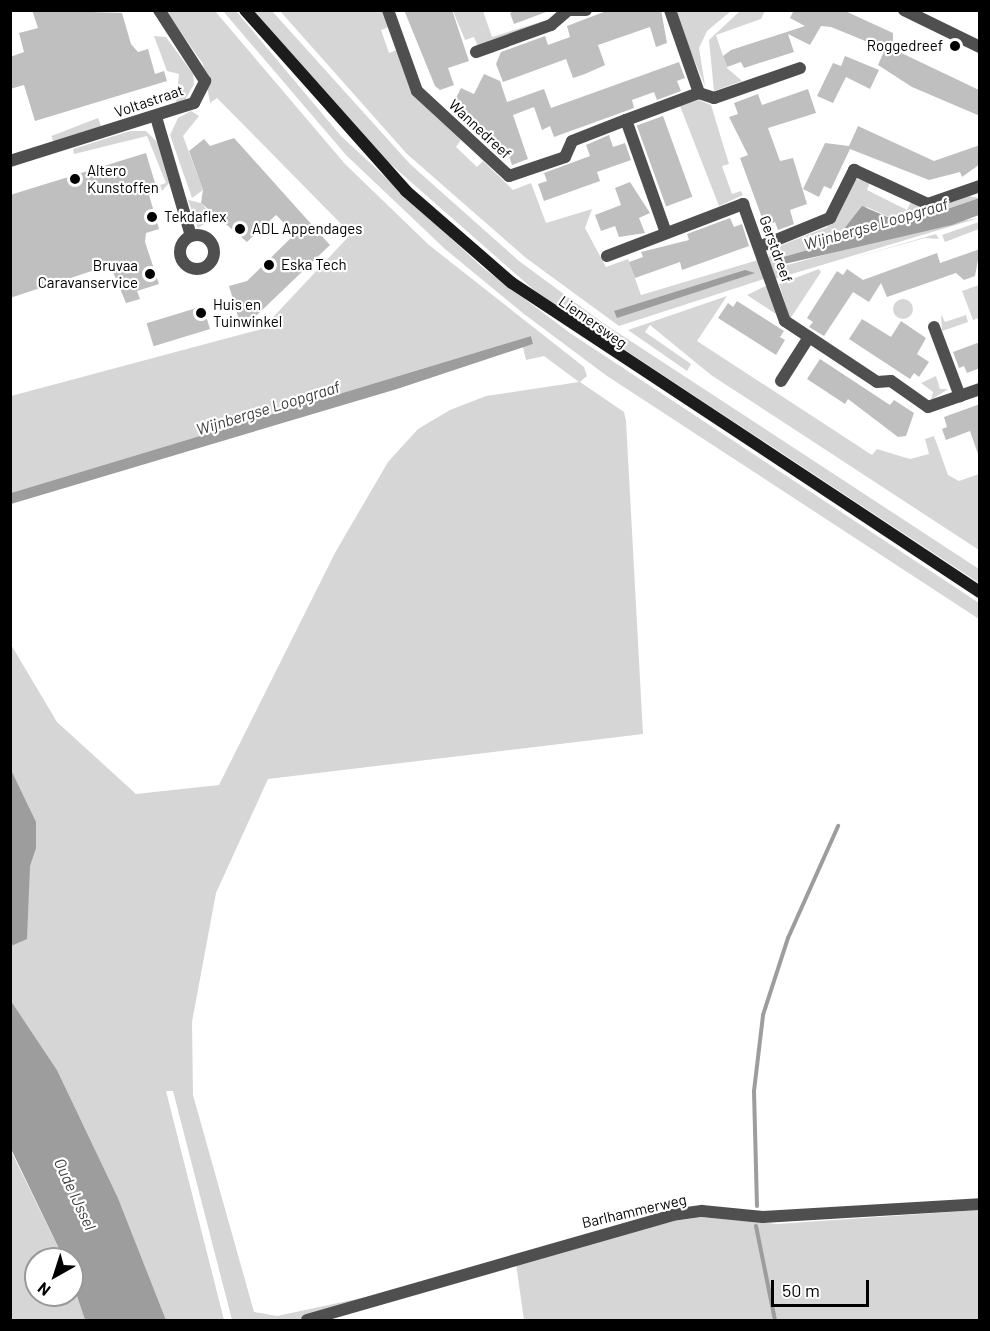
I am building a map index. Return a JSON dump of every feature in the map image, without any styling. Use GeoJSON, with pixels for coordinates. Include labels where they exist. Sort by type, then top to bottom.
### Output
{"type":"FeatureCollection","features":[{"type":"Feature","properties":{"kind":"main road","name":"Liemersweg"},"geometry":{"type":"LineString","coordinates":[[245,10],[405,191],[512,283],[980,592]]}},
{"type":"Feature","properties":{"kind":"street","name":"Voltastraat"},"geometry":{"type":"LineString","coordinates":[[10,161],[156,117],[194,102],[205,81],[159,10]]}},
{"type":"Feature","properties":{"kind":"street","name":"Wannedreef"},"geometry":{"type":"LineString","coordinates":[[388,10],[417,91],[509,176],[565,157],[572,141],[626,120],[699,93],[714,98],[800,68]]}},
{"type":"Feature","properties":{"kind":"street"},"geometry":{"type":"LineString","coordinates":[[476,52],[550,25],[565,11],[586,10]]}},
{"type":"Feature","properties":{"kind":"street"},"geometry":{"type":"LineString","coordinates":[[670,10],[699,93]]}},
{"type":"Feature","properties":{"kind":"street"},"geometry":{"type":"LineString","coordinates":[[904,10],[980,47]]}},
{"type":"Feature","properties":{"kind":"street"},"geometry":{"type":"LineString","coordinates":[[156,117],[191,236]]}},
{"type":"Feature","properties":{"kind":"street"},"geometry":{"type":"LineString","coordinates":[[626,120],[666,233]]}},
{"type":"Feature","properties":{"kind":"street"},"geometry":{"type":"LineString","coordinates":[[759,247],[830,218],[854,170],[928,204],[980,186]]}},
{"type":"Feature","properties":{"kind":"street","name":"Gerstdreef"},"geometry":{"type":"LineString","coordinates":[[607,256],[743,204],[785,321],[928,407],[980,389]]}},
{"type":"Feature","properties":{"kind":"street"},"geometry":{"type":"LineString","coordinates":[[934,327],[960,396]]}},
{"type":"Feature","properties":{"kind":"street"},"geometry":{"type":"LineString","coordinates":[[781,381],[809,337]]}},
{"type":"Feature","properties":{"kind":"street","name":"Barlhammerweg"},"geometry":{"type":"LineString","coordinates":[[307,1320],[672,1215],[763,1217],[980,1203]]}},
{"type":"Feature","properties":{"kind":"shaded area"},"geometry":{"type":"Polygon","coordinates":[[[741,10],[765,11],[761,19],[716,35],[727,68],[742,81],[714,91],[709,40],[741,10]]]}},
{"type":"Feature","properties":{"kind":"shaded area"},"geometry":{"type":"Polygon","coordinates":[[[166,11],[215,11],[345,164],[429,245],[584,367],[587,376],[580,382],[624,412],[626,421],[643,734],[268,779],[216,893],[192,1022],[193,1095],[254,1312],[277,1316],[394,1291],[296,1320],[232,1320],[173,1091],[166,1091],[224,1320],[166,1320],[118,1198],[57,1070],[11,1001],[10,643],[57,722],[136,794],[219,785],[336,551],[388,462],[418,429],[450,410],[486,396],[579,382],[544,356],[526,360],[523,347],[533,344],[531,336],[11,493],[11,396],[262,329],[351,234],[217,98],[210,103],[203,64],[166,11]]]}},
{"type":"Feature","properties":{"kind":"shaded area"},"geometry":{"type":"Polygon","coordinates":[[[223,11],[236,11],[341,136],[482,267],[570,333],[979,603],[979,619],[607,376],[524,314],[445,249],[346,155],[223,11]]]}},
{"type":"Feature","properties":{"kind":"shaded area"},"geometry":{"type":"Polygon","coordinates":[[[253,11],[272,11],[410,164],[519,261],[603,323],[979,569],[979,583],[534,290],[370,146],[253,11]]]}},
{"type":"Feature","properties":{"kind":"shaded area"},"geometry":{"type":"Polygon","coordinates":[[[280,11],[383,11],[389,27],[381,30],[389,53],[397,50],[429,110],[461,140],[456,147],[477,167],[483,161],[513,190],[531,183],[546,223],[592,209],[585,228],[606,267],[628,259],[641,295],[758,260],[764,279],[619,326],[526,258],[407,154],[280,11]]]}},
{"type":"Feature","properties":{"kind":"shaded area"},"geometry":{"type":"Polygon","coordinates":[[[453,11],[483,11],[492,37],[550,19],[478,46],[474,37],[465,40],[453,11]]]}},
{"type":"Feature","properties":{"kind":"shaded area"},"geometry":{"type":"Polygon","coordinates":[[[674,11],[731,11],[707,31],[699,48],[705,86],[674,11]]]}},
{"type":"Feature","properties":{"kind":"shaded area"},"geometry":{"type":"Polygon","coordinates":[[[154,36],[166,37],[193,74],[194,84],[185,100],[176,103],[179,74],[167,71],[154,36]]]}},
{"type":"Feature","properties":{"kind":"shaded area"},"geometry":{"type":"Polygon","coordinates":[[[699,100],[711,105],[729,164],[722,166],[732,194],[741,191],[743,195],[719,206],[680,106],[699,100]]]}},
{"type":"Feature","properties":{"kind":"shaded area"},"geometry":{"type":"Polygon","coordinates":[[[191,111],[199,116],[183,136],[203,190],[192,198],[170,135],[178,118],[191,111]]]}},
{"type":"Feature","properties":{"kind":"shaded area"},"geometry":{"type":"Polygon","coordinates":[[[98,118],[101,126],[55,144],[51,136],[98,118]]]}},
{"type":"Feature","properties":{"kind":"shaded area"},"geometry":{"type":"Polygon","coordinates":[[[130,131],[146,131],[157,142],[169,183],[162,191],[160,185],[166,183],[147,136],[74,154],[73,149],[130,131]]]}},
{"type":"Feature","properties":{"kind":"shaded area"},"geometry":{"type":"Polygon","coordinates":[[[856,179],[870,182],[867,190],[907,210],[911,202],[929,210],[968,196],[979,198],[904,224],[867,207],[833,243],[783,257],[779,261],[784,266],[928,226],[979,218],[775,279],[768,259],[772,249],[827,227],[856,179]]]}},
{"type":"Feature","properties":{"kind":"shaded area"},"geometry":{"type":"Polygon","coordinates":[[[188,200],[201,203],[214,218],[198,228],[188,200]]]}},
{"type":"Feature","properties":{"kind":"shaded area"},"geometry":{"type":"Polygon","coordinates":[[[979,222],[979,229],[945,242],[942,235],[979,222]]]}},
{"type":"Feature","properties":{"kind":"shaded area"},"geometry":{"type":"Polygon","coordinates":[[[936,234],[939,239],[925,238],[846,260],[936,234]]]}},
{"type":"Feature","properties":{"kind":"shaded area"},"geometry":{"type":"Polygon","coordinates":[[[819,269],[821,272],[790,319],[779,284],[819,269]]]}},
{"type":"Feature","properties":{"kind":"shaded area"},"geometry":{"type":"Polygon","coordinates":[[[770,284],[779,310],[776,314],[747,295],[770,284]]]}},
{"type":"Feature","properties":{"kind":"shaded area"},"geometry":{"type":"Polygon","coordinates":[[[979,285],[979,318],[973,320],[962,291],[979,285]]]}},
{"type":"Feature","properties":{"kind":"shaded area"},"geometry":{"type":"Polygon","coordinates":[[[727,296],[697,341],[872,455],[877,449],[910,459],[929,454],[925,439],[934,436],[948,475],[959,481],[979,474],[979,550],[711,375],[650,325],[645,332],[691,364],[687,371],[628,330],[727,296]]]}},
{"type":"Feature","properties":{"kind":"shaded area"},"geometry":{"type":"Polygon","coordinates":[[[903,299],[910,302],[913,309],[910,316],[903,319],[896,316],[893,309],[896,302],[903,299]]]}},
{"type":"Feature","properties":{"kind":"shaded area"},"geometry":{"type":"Polygon","coordinates":[[[941,314],[945,322],[966,315],[968,322],[942,331],[941,314]]]}},
{"type":"Feature","properties":{"kind":"shaded area"},"geometry":{"type":"Polygon","coordinates":[[[936,376],[940,389],[948,389],[931,400],[933,392],[921,383],[936,376]]]}},
{"type":"Feature","properties":{"kind":"shaded area"},"geometry":{"type":"Polygon","coordinates":[[[10,1149],[58,1247],[24,1247],[24,1307],[81,1307],[85,1320],[11,1320],[10,1149]]]}},
{"type":"Feature","properties":{"kind":"shaded area"},"geometry":{"type":"Polygon","coordinates":[[[979,1210],[979,1320],[524,1320],[516,1264],[654,1224],[701,1217],[777,1224],[979,1210]]]}},
{"type":"Feature","properties":{"kind":"water","name":"Wijnbergse Loopgraaf"},"geometry":{"type":"Polygon","coordinates":[[[979,198],[979,215],[952,225],[780,265],[783,257],[833,243],[862,206],[904,224],[979,198]]]}},
{"type":"Feature","properties":{"kind":"water"},"geometry":{"type":"Polygon","coordinates":[[[745,270],[755,273],[617,318],[614,311],[745,270]]]}},
{"type":"Feature","properties":{"kind":"water"},"geometry":{"type":"Polygon","coordinates":[[[531,336],[533,344],[397,389],[11,504],[11,493],[531,336]]]}},
{"type":"Feature","properties":{"kind":"water"},"geometry":{"type":"Polygon","coordinates":[[[10,768],[36,822],[36,848],[30,866],[27,939],[11,946],[10,768]]]}},
{"type":"Feature","properties":{"kind":"water","name":"Oude IJssel"},"geometry":{"type":"Polygon","coordinates":[[[11,1001],[57,1070],[118,1198],[166,1320],[85,1320],[81,1307],[84,1307],[84,1247],[58,1247],[11,1149],[11,1001]]]}},
{"type":"Feature","properties":{"kind":"building"},"geometry":{"type":"Polygon","coordinates":[[[32,10],[122,13],[131,44],[138,52],[148,49],[155,74],[164,71],[167,81],[35,121],[24,85],[10,89],[10,57],[24,52],[19,33],[38,28],[32,10]]]}},
{"type":"Feature","properties":{"kind":"building"},"geometry":{"type":"Polygon","coordinates":[[[404,10],[452,10],[469,61],[448,68],[454,85],[440,90],[435,86],[404,10]]]}},
{"type":"Feature","properties":{"kind":"building"},"geometry":{"type":"Polygon","coordinates":[[[517,10],[546,10],[546,12],[514,24],[510,13],[517,10]]]}},
{"type":"Feature","properties":{"kind":"building"},"geometry":{"type":"Polygon","coordinates":[[[609,10],[661,10],[667,43],[656,47],[650,27],[598,45],[605,65],[585,74],[573,78],[566,59],[503,82],[496,64],[501,52],[545,36],[548,45],[570,37],[567,26],[609,10]]]}},
{"type":"Feature","properties":{"kind":"building"},"geometry":{"type":"Polygon","coordinates":[[[794,10],[845,11],[893,33],[893,49],[979,90],[980,116],[912,87],[878,65],[885,49],[831,27],[821,26],[810,45],[788,34],[794,52],[744,68],[741,62],[727,67],[723,56],[731,50],[805,26],[790,18],[794,10]]]}},
{"type":"Feature","properties":{"kind":"building"},"geometry":{"type":"Polygon","coordinates":[[[845,56],[879,70],[870,89],[846,77],[833,103],[817,96],[833,63],[841,66],[845,56]]]}},
{"type":"Feature","properties":{"kind":"building"},"geometry":{"type":"Polygon","coordinates":[[[679,62],[685,78],[677,81],[681,91],[657,100],[654,92],[632,100],[634,108],[554,137],[550,126],[542,130],[534,107],[513,115],[528,159],[512,165],[509,156],[502,159],[495,152],[488,133],[457,117],[462,108],[453,104],[461,88],[474,94],[484,74],[500,81],[507,102],[544,89],[551,108],[679,62]]]}},
{"type":"Feature","properties":{"kind":"building"},"geometry":{"type":"Polygon","coordinates":[[[808,89],[816,113],[768,128],[780,161],[793,158],[807,204],[790,210],[794,224],[778,230],[775,222],[765,226],[740,158],[748,155],[729,117],[738,114],[734,103],[758,94],[762,105],[808,89]]]}},
{"type":"Feature","properties":{"kind":"building"},"geometry":{"type":"Polygon","coordinates":[[[663,116],[692,197],[666,206],[637,126],[663,116]]]}},
{"type":"Feature","properties":{"kind":"building"},"geometry":{"type":"Polygon","coordinates":[[[858,126],[934,161],[980,145],[980,164],[962,177],[960,172],[929,180],[850,149],[831,189],[824,186],[819,197],[803,189],[825,143],[849,146],[858,126]]]}},
{"type":"Feature","properties":{"kind":"building"},"geometry":{"type":"Polygon","coordinates":[[[609,135],[613,147],[625,143],[631,160],[597,172],[600,181],[544,201],[538,184],[547,181],[544,173],[590,156],[586,145],[609,135]]]}},
{"type":"Feature","properties":{"kind":"building"},"geometry":{"type":"Polygon","coordinates":[[[234,138],[330,245],[257,315],[239,320],[229,286],[247,281],[295,234],[276,215],[247,242],[201,203],[203,190],[189,151],[204,139],[210,146],[234,138]]]}},
{"type":"Feature","properties":{"kind":"building"},"geometry":{"type":"Polygon","coordinates":[[[146,153],[158,193],[149,195],[159,229],[146,233],[145,242],[159,284],[137,291],[140,299],[126,303],[110,265],[10,298],[10,195],[146,153]]]}},
{"type":"Feature","properties":{"kind":"building"},"geometry":{"type":"Polygon","coordinates":[[[630,182],[650,213],[639,218],[645,233],[619,237],[615,226],[601,231],[595,215],[621,205],[615,188],[630,182]]]}},
{"type":"Feature","properties":{"kind":"building"},"geometry":{"type":"Polygon","coordinates":[[[730,218],[734,227],[742,224],[749,246],[682,270],[680,262],[635,278],[629,262],[643,257],[641,252],[689,240],[687,234],[730,218]]]}},
{"type":"Feature","properties":{"kind":"building"},"geometry":{"type":"Polygon","coordinates":[[[980,249],[975,276],[964,280],[956,273],[887,297],[881,283],[869,302],[853,292],[824,336],[809,327],[813,322],[807,318],[837,271],[843,275],[847,269],[863,280],[937,253],[940,263],[980,249]]]}},
{"type":"Feature","properties":{"kind":"building"},"geometry":{"type":"Polygon","coordinates":[[[737,301],[784,331],[780,337],[785,340],[776,355],[718,318],[728,303],[733,307],[737,301]]]}},
{"type":"Feature","properties":{"kind":"building"},"geometry":{"type":"Polygon","coordinates":[[[203,306],[210,329],[154,346],[147,323],[203,306]]]}},
{"type":"Feature","properties":{"kind":"building"},"geometry":{"type":"Polygon","coordinates":[[[862,319],[891,337],[901,321],[926,338],[917,354],[929,362],[919,377],[914,373],[910,379],[849,339],[862,319]]]}},
{"type":"Feature","properties":{"kind":"building"},"geometry":{"type":"Polygon","coordinates":[[[980,342],[980,368],[967,373],[964,366],[959,368],[953,352],[980,342]]]}},
{"type":"Feature","properties":{"kind":"building"},"geometry":{"type":"Polygon","coordinates":[[[820,359],[890,405],[894,400],[914,413],[906,436],[898,437],[848,399],[845,404],[807,379],[820,359]]]}},
{"type":"Feature","properties":{"kind":"building"},"geometry":{"type":"Polygon","coordinates":[[[980,404],[980,454],[978,454],[970,431],[946,440],[942,429],[947,427],[944,417],[980,404]]]}},
{"type":"Feature","properties":{"kind":"waterway"},"geometry":{"type":"LineString","coordinates":[[757,1206],[754,1091],[763,1015],[788,938],[838,826]]}},
{"type":"Feature","properties":{"kind":"waterway"},"geometry":{"type":"LineString","coordinates":[[756,1226],[775,1320]]}},
{"type":"Feature","properties":{"kind":"place","name":"Roggedreef"},"geometry":{"type":"Point","coordinates":[955,46]}},
{"type":"Feature","properties":{"kind":"place","name":"Altero Kunstoffen"},"geometry":{"type":"Point","coordinates":[75,179]}},
{"type":"Feature","properties":{"kind":"place","name":"Tekdaflex"},"geometry":{"type":"Point","coordinates":[152,217]}},
{"type":"Feature","properties":{"kind":"place","name":"ADL Appendages"},"geometry":{"type":"Point","coordinates":[240,229]}},
{"type":"Feature","properties":{"kind":"place","name":"Eska Tech"},"geometry":{"type":"Point","coordinates":[269,265]}},
{"type":"Feature","properties":{"kind":"place","name":"Bruvaa Caravanservice"},"geometry":{"type":"Point","coordinates":[150,274]}},
{"type":"Feature","properties":{"kind":"place","name":"Huis en Tuinwinkel"},"geometry":{"type":"Point","coordinates":[201,313]}}]}
